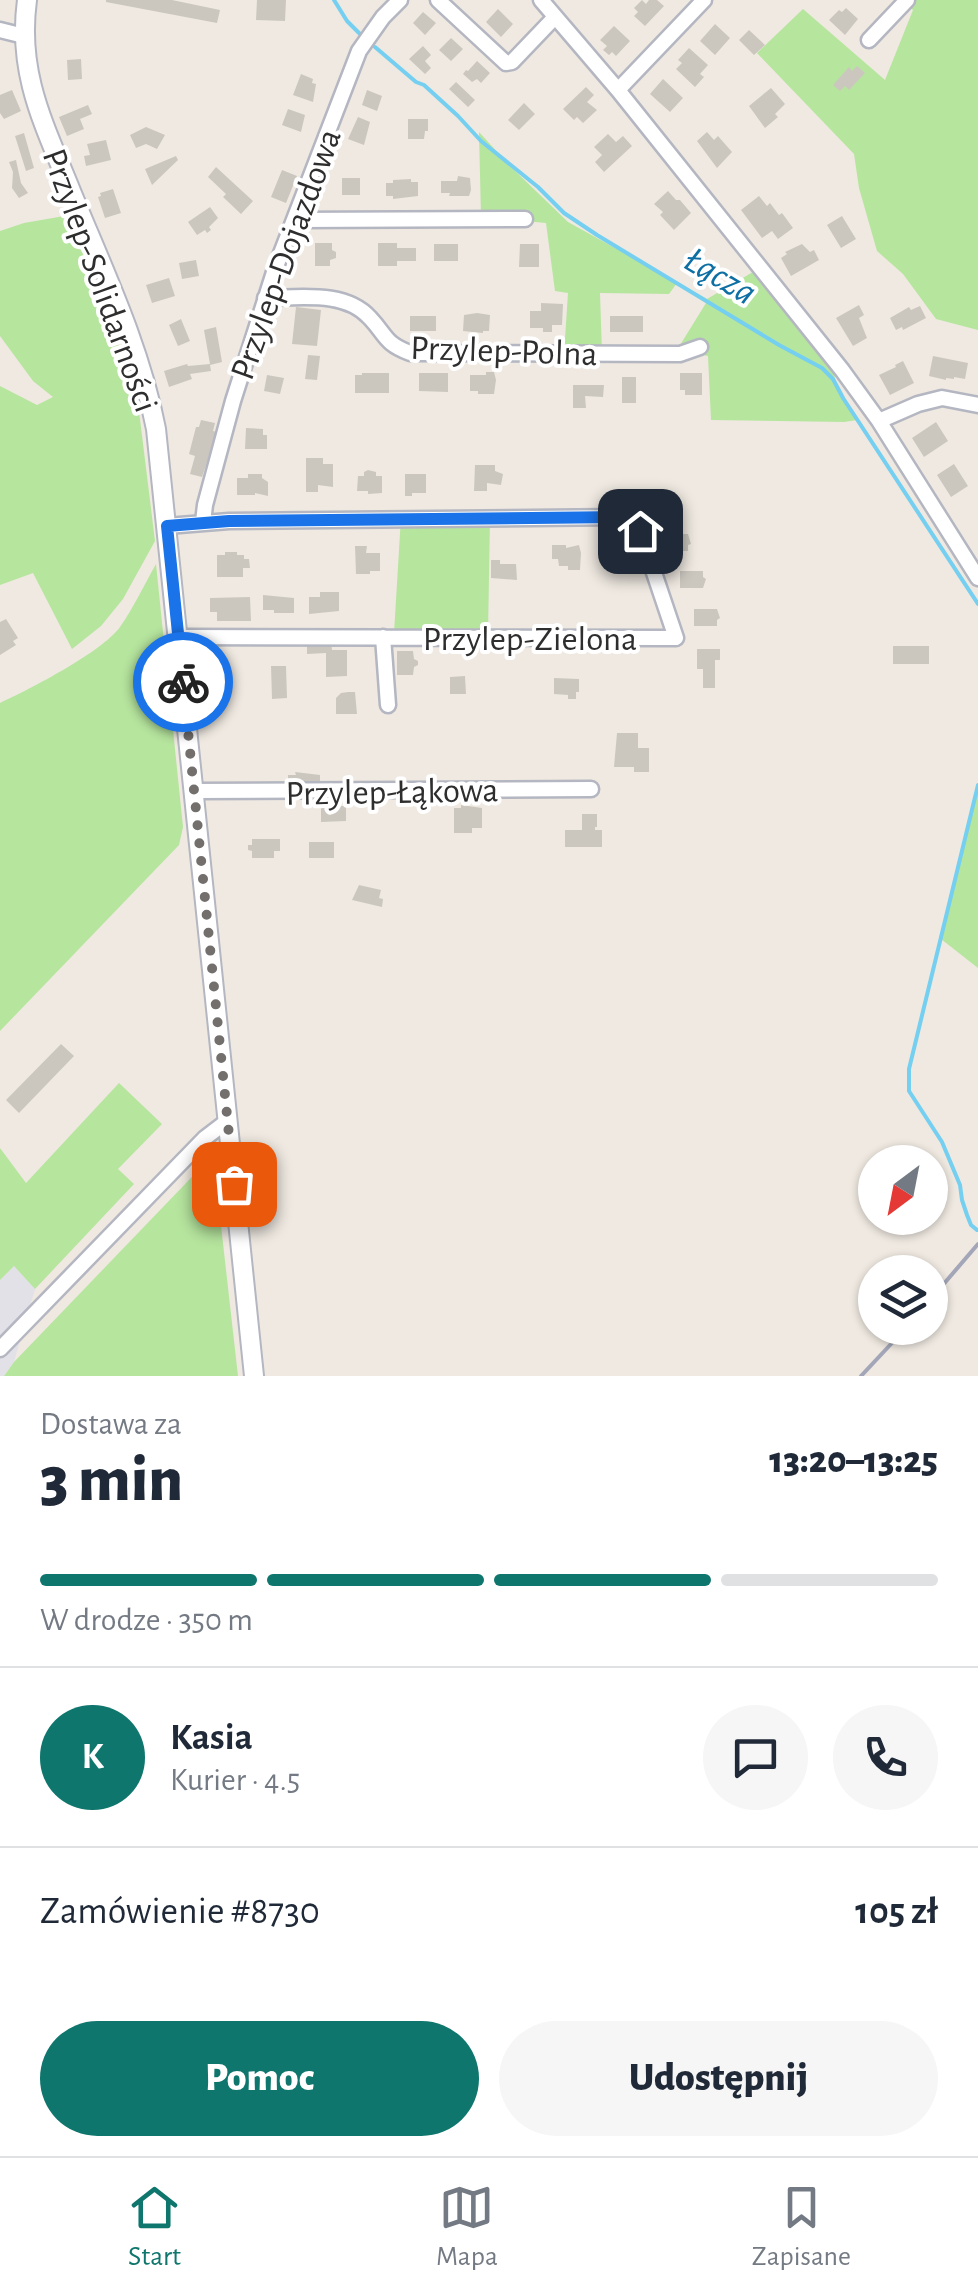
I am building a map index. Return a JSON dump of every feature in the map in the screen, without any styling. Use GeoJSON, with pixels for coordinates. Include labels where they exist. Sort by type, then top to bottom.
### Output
{"type":"FeatureCollection","features":[{"type":"Feature","properties":{"kind":"main road","name":"Przylep-Solidarności"},"geometry":{"type":"LineString","coordinates":[[27,0],[25,61],[34,96],[143,374],[156,429],[254,1376]]}},
{"type":"Feature","properties":{"kind":"street","name":"Przylep-Dojazdowa"},"geometry":{"type":"LineString","coordinates":[[203,522],[226,426],[295,220],[359,51],[400,0]]}},
{"type":"Feature","properties":{"kind":"street"},"geometry":{"type":"LineString","coordinates":[[438,0],[506,63],[512,62],[555,18]]}},
{"type":"Feature","properties":{"kind":"street"},"geometry":{"type":"LineString","coordinates":[[541,0],[798,314],[879,421],[978,578]]}},
{"type":"Feature","properties":{"kind":"street"},"geometry":{"type":"LineString","coordinates":[[618,90],[704,0]]}},
{"type":"Feature","properties":{"kind":"street"},"geometry":{"type":"LineString","coordinates":[[869,40],[906,0]]}},
{"type":"Feature","properties":{"kind":"street"},"geometry":{"type":"LineString","coordinates":[[0,30],[24,36]]}},
{"type":"Feature","properties":{"kind":"street"},"geometry":{"type":"LineString","coordinates":[[295,220],[525,219]]}},
{"type":"Feature","properties":{"kind":"street","name":"Przylep-Polna"},"geometry":{"type":"LineString","coordinates":[[266,298],[342,300],[370,318],[394,347],[410,354],[680,354],[700,347]]}},
{"type":"Feature","properties":{"kind":"street"},"geometry":{"type":"LineString","coordinates":[[879,421],[942,398],[978,406]]}},
{"type":"Feature","properties":{"kind":"street","name":"Przylep-Zielona"},"geometry":{"type":"LineString","coordinates":[[178,637],[676,638],[640,531],[624,517],[203,522]]}},
{"type":"Feature","properties":{"kind":"street"},"geometry":{"type":"LineString","coordinates":[[167,526],[203,522]]}},
{"type":"Feature","properties":{"kind":"street","name":"Przylep-Zielona"},"geometry":{"type":"LineString","coordinates":[[383,637],[388,705]]}},
{"type":"Feature","properties":{"kind":"street","name":"Przylep-Łąkowa"},"geometry":{"type":"LineString","coordinates":[[194,792],[591,789]]}},
{"type":"Feature","properties":{"kind":"street"},"geometry":{"type":"LineString","coordinates":[[0,1349],[205,1138],[228,1123]]}},
{"type":"Feature","properties":{"kind":"shaded area"},"geometry":{"type":"Polygon","coordinates":[[[14,1266],[35,1289],[14,1362],[0,1376],[0,1280],[14,1266]]]}},
{"type":"Feature","properties":{"kind":"green space"},"geometry":{"type":"Polygon","coordinates":[[[901,0],[978,0],[978,330],[936,319],[903,274],[877,251],[854,154],[757,53],[803,9],[885,80],[913,10],[901,0]]]}},
{"type":"Feature","properties":{"kind":"green space"},"geometry":{"type":"Polygon","coordinates":[[[479,132],[568,222],[707,299],[758,269],[837,369],[834,379],[857,420],[711,420],[708,356],[677,350],[706,303],[677,283],[669,294],[600,293],[602,354],[564,354],[568,293],[555,291],[546,223],[481,217],[479,132]]]}},
{"type":"Feature","properties":{"kind":"green space"},"geometry":{"type":"Polygon","coordinates":[[[70,215],[137,395],[155,541],[123,599],[101,626],[72,649],[33,573],[0,585],[0,386],[37,405],[53,397],[33,381],[0,336],[0,231],[70,215]]]}},
{"type":"Feature","properties":{"kind":"green space"},"geometry":{"type":"Polygon","coordinates":[[[490,516],[488,635],[394,633],[401,517],[490,516]]]}},
{"type":"Feature","properties":{"kind":"green space"},"geometry":{"type":"Polygon","coordinates":[[[156,564],[183,827],[179,845],[0,1031],[0,703],[64,669],[111,637],[156,564]]]}},
{"type":"Feature","properties":{"kind":"green space"},"geometry":{"type":"Polygon","coordinates":[[[978,785],[978,968],[941,939],[978,785]]]}},
{"type":"Feature","properties":{"kind":"green space"},"geometry":{"type":"Polygon","coordinates":[[[119,1083],[162,1124],[118,1169],[134,1184],[35,1289],[14,1266],[0,1280],[0,1148],[26,1183],[119,1083]]]}},
{"type":"Feature","properties":{"kind":"green space"},"geometry":{"type":"Polygon","coordinates":[[[213,1155],[238,1376],[4,1376],[14,1362],[213,1155]]]}},
{"type":"Feature","properties":{"kind":"building"},"geometry":{"type":"Polygon","coordinates":[[[106,0],[172,0],[220,10],[217,23],[106,0]]]}},
{"type":"Feature","properties":{"kind":"building"},"geometry":{"type":"Polygon","coordinates":[[[257,0],[286,0],[285,21],[256,20],[257,0]]]}},
{"type":"Feature","properties":{"kind":"building"},"geometry":{"type":"Polygon","coordinates":[[[642,0],[646,4],[657,0],[664,6],[645,26],[634,16],[638,12],[634,8],[642,0]]]}},
{"type":"Feature","properties":{"kind":"building"},"geometry":{"type":"Polygon","coordinates":[[[846,8],[858,19],[845,35],[829,20],[846,8]]]}},
{"type":"Feature","properties":{"kind":"building"},"geometry":{"type":"Polygon","coordinates":[[[498,9],[513,24],[501,37],[486,22],[498,9]]]}},
{"type":"Feature","properties":{"kind":"building"},"geometry":{"type":"Polygon","coordinates":[[[423,12],[436,23],[425,35],[413,23],[423,12]]]}},
{"type":"Feature","properties":{"kind":"building"},"geometry":{"type":"Polygon","coordinates":[[[715,24],[730,38],[715,55],[700,41],[715,24]]]}},
{"type":"Feature","properties":{"kind":"building"},"geometry":{"type":"Polygon","coordinates":[[[614,26],[630,41],[616,56],[603,50],[607,46],[600,40],[614,26]]]}},
{"type":"Feature","properties":{"kind":"building"},"geometry":{"type":"Polygon","coordinates":[[[749,30],[765,45],[754,55],[739,40],[749,30]]]}},
{"type":"Feature","properties":{"kind":"building"},"geometry":{"type":"Polygon","coordinates":[[[451,38],[463,49],[451,61],[439,50],[451,38]]]}},
{"type":"Feature","properties":{"kind":"building"},"geometry":{"type":"Polygon","coordinates":[[[423,46],[431,55],[425,61],[431,68],[425,74],[409,59],[423,46]]]}},
{"type":"Feature","properties":{"kind":"building"},"geometry":{"type":"Polygon","coordinates":[[[689,48],[708,65],[695,87],[676,69],[682,63],[678,60],[689,48]]]}},
{"type":"Feature","properties":{"kind":"building"},"geometry":{"type":"Polygon","coordinates":[[[81,59],[82,79],[68,80],[67,60],[81,59]]]}},
{"type":"Feature","properties":{"kind":"building"},"geometry":{"type":"Polygon","coordinates":[[[477,61],[490,73],[481,83],[477,79],[472,82],[463,74],[477,61]]]}},
{"type":"Feature","properties":{"kind":"building"},"geometry":{"type":"Polygon","coordinates":[[[857,66],[865,73],[849,90],[845,86],[840,91],[833,85],[849,67],[852,71],[857,66]]]}},
{"type":"Feature","properties":{"kind":"building"},"geometry":{"type":"Polygon","coordinates":[[[301,74],[316,84],[313,102],[293,95],[301,74]]]}},
{"type":"Feature","properties":{"kind":"building"},"geometry":{"type":"Polygon","coordinates":[[[663,79],[683,98],[670,112],[650,94],[663,79]]]}},
{"type":"Feature","properties":{"kind":"building"},"geometry":{"type":"Polygon","coordinates":[[[456,82],[475,100],[468,107],[449,89],[456,82]]]}},
{"type":"Feature","properties":{"kind":"building"},"geometry":{"type":"Polygon","coordinates":[[[586,87],[594,95],[587,102],[597,110],[583,123],[563,109],[586,87]]]}},
{"type":"Feature","properties":{"kind":"building"},"geometry":{"type":"Polygon","coordinates":[[[771,88],[785,104],[765,128],[749,106],[771,88]]]}},
{"type":"Feature","properties":{"kind":"building"},"geometry":{"type":"Polygon","coordinates":[[[12,90],[21,111],[4,119],[0,95],[12,90]]]}},
{"type":"Feature","properties":{"kind":"building"},"geometry":{"type":"Polygon","coordinates":[[[367,90],[382,96],[377,111],[362,105],[367,90]]]}},
{"type":"Feature","properties":{"kind":"building"},"geometry":{"type":"Polygon","coordinates":[[[524,103],[535,114],[519,130],[508,120],[524,103]]]}},
{"type":"Feature","properties":{"kind":"building"},"geometry":{"type":"Polygon","coordinates":[[[88,105],[92,114],[80,119],[84,129],[67,136],[59,117],[88,105]]]}},
{"type":"Feature","properties":{"kind":"building"},"geometry":{"type":"Polygon","coordinates":[[[288,109],[305,115],[301,132],[282,125],[288,109]]]}},
{"type":"Feature","properties":{"kind":"building"},"geometry":{"type":"Polygon","coordinates":[[[358,117],[370,122],[364,145],[348,139],[358,117]]]}},
{"type":"Feature","properties":{"kind":"building"},"geometry":{"type":"Polygon","coordinates":[[[408,119],[428,119],[424,139],[408,139],[408,119]]]}},
{"type":"Feature","properties":{"kind":"building"},"geometry":{"type":"Polygon","coordinates":[[[146,127],[165,135],[157,149],[146,144],[136,148],[130,135],[146,127]]]}},
{"type":"Feature","properties":{"kind":"building"},"geometry":{"type":"Polygon","coordinates":[[[707,132],[714,140],[718,136],[732,152],[717,168],[697,141],[707,132]]]}},
{"type":"Feature","properties":{"kind":"building"},"geometry":{"type":"Polygon","coordinates":[[[24,133],[34,168],[26,171],[15,136],[24,133]]]}},
{"type":"Feature","properties":{"kind":"building"},"geometry":{"type":"Polygon","coordinates":[[[608,134],[616,142],[623,136],[632,146],[604,172],[595,162],[602,155],[594,147],[608,134]]]}},
{"type":"Feature","properties":{"kind":"building"},"geometry":{"type":"Polygon","coordinates":[[[106,140],[111,160],[86,166],[84,156],[90,155],[87,144],[106,140]]]}},
{"type":"Feature","properties":{"kind":"building"},"geometry":{"type":"Polygon","coordinates":[[[176,156],[178,160],[152,185],[145,169],[176,156]]]}},
{"type":"Feature","properties":{"kind":"building"},"geometry":{"type":"Polygon","coordinates":[[[16,160],[21,183],[28,193],[19,198],[12,188],[9,162],[16,160]]]}},
{"type":"Feature","properties":{"kind":"building"},"geometry":{"type":"Polygon","coordinates":[[[216,167],[253,201],[241,214],[208,177],[216,167]]]}},
{"type":"Feature","properties":{"kind":"building"},"geometry":{"type":"Polygon","coordinates":[[[282,170],[297,176],[286,203],[271,197],[282,170]]]}},
{"type":"Feature","properties":{"kind":"building"},"geometry":{"type":"Polygon","coordinates":[[[458,176],[470,178],[469,196],[441,193],[441,181],[457,181],[458,176]]]}},
{"type":"Feature","properties":{"kind":"building"},"geometry":{"type":"Polygon","coordinates":[[[342,178],[360,178],[360,195],[342,195],[342,178]]]}},
{"type":"Feature","properties":{"kind":"building"},"geometry":{"type":"Polygon","coordinates":[[[411,179],[418,182],[418,196],[386,196],[386,183],[411,179]]]}},
{"type":"Feature","properties":{"kind":"building"},"geometry":{"type":"Polygon","coordinates":[[[113,189],[121,213],[105,218],[98,197],[113,189]]]}},
{"type":"Feature","properties":{"kind":"building"},"geometry":{"type":"Polygon","coordinates":[[[668,191],[691,213],[674,230],[654,204],[668,191]]]}},
{"type":"Feature","properties":{"kind":"building"},"geometry":{"type":"Polygon","coordinates":[[[759,196],[779,215],[782,213],[793,228],[778,239],[772,231],[762,238],[741,210],[759,196]]]}},
{"type":"Feature","properties":{"kind":"building"},"geometry":{"type":"Polygon","coordinates":[[[210,207],[218,218],[209,227],[211,230],[197,235],[188,222],[210,207]]]}},
{"type":"Feature","properties":{"kind":"building"},"geometry":{"type":"Polygon","coordinates":[[[842,216],[856,239],[841,248],[827,225],[842,216]]]}},
{"type":"Feature","properties":{"kind":"building"},"geometry":{"type":"Polygon","coordinates":[[[315,243],[332,243],[336,258],[330,260],[330,266],[315,266],[315,243]]]}},
{"type":"Feature","properties":{"kind":"building"},"geometry":{"type":"Polygon","coordinates":[[[378,243],[416,248],[416,261],[378,266],[378,243]]]}},
{"type":"Feature","properties":{"kind":"building"},"geometry":{"type":"Polygon","coordinates":[[[434,244],[458,244],[458,261],[434,261],[434,244]]]}},
{"type":"Feature","properties":{"kind":"building"},"geometry":{"type":"Polygon","coordinates":[[[520,244],[539,244],[539,267],[519,267],[520,244]]]}},
{"type":"Feature","properties":{"kind":"building"},"geometry":{"type":"Polygon","coordinates":[[[802,244],[810,252],[814,250],[819,260],[791,276],[781,258],[802,244]]]}},
{"type":"Feature","properties":{"kind":"building"},"geometry":{"type":"Polygon","coordinates":[[[196,260],[199,276],[182,279],[179,263],[196,260]]]}},
{"type":"Feature","properties":{"kind":"building"},"geometry":{"type":"Polygon","coordinates":[[[169,278],[175,296],[152,303],[146,285],[169,278]]]}},
{"type":"Feature","properties":{"kind":"building"},"geometry":{"type":"Polygon","coordinates":[[[541,303],[563,304],[562,325],[552,325],[552,332],[530,328],[530,311],[541,311],[541,303]]]}},
{"type":"Feature","properties":{"kind":"building"},"geometry":{"type":"Polygon","coordinates":[[[859,305],[864,315],[859,318],[867,338],[853,346],[836,318],[859,305]]]}},
{"type":"Feature","properties":{"kind":"building"},"geometry":{"type":"Polygon","coordinates":[[[920,306],[926,318],[896,330],[890,318],[909,307],[911,310],[920,306]]]}},
{"type":"Feature","properties":{"kind":"building"},"geometry":{"type":"Polygon","coordinates":[[[296,307],[321,310],[317,346],[292,344],[296,307]]]}},
{"type":"Feature","properties":{"kind":"building"},"geometry":{"type":"Polygon","coordinates":[[[464,315],[490,315],[489,331],[463,331],[464,315]]]}},
{"type":"Feature","properties":{"kind":"building"},"geometry":{"type":"Polygon","coordinates":[[[410,316],[436,316],[436,331],[410,331],[410,316]]]}},
{"type":"Feature","properties":{"kind":"building"},"geometry":{"type":"Polygon","coordinates":[[[610,316],[643,316],[643,332],[610,332],[610,316]]]}},
{"type":"Feature","properties":{"kind":"building"},"geometry":{"type":"Polygon","coordinates":[[[181,319],[190,341],[178,346],[169,325],[181,319]]]}},
{"type":"Feature","properties":{"kind":"building"},"geometry":{"type":"Polygon","coordinates":[[[216,327],[222,362],[210,365],[211,371],[190,374],[192,379],[169,387],[164,371],[187,364],[210,364],[204,330],[216,327]]]}},
{"type":"Feature","properties":{"kind":"building"},"geometry":{"type":"Polygon","coordinates":[[[308,355],[320,356],[317,380],[305,379],[308,355]]]}},
{"type":"Feature","properties":{"kind":"building"},"geometry":{"type":"Polygon","coordinates":[[[933,356],[968,363],[965,379],[929,376],[933,356]]]}},
{"type":"Feature","properties":{"kind":"building"},"geometry":{"type":"Polygon","coordinates":[[[903,361],[914,383],[890,395],[879,375],[903,361]]]}},
{"type":"Feature","properties":{"kind":"building"},"geometry":{"type":"Polygon","coordinates":[[[494,372],[494,394],[470,391],[470,375],[494,372]]]}},
{"type":"Feature","properties":{"kind":"building"},"geometry":{"type":"Polygon","coordinates":[[[389,373],[389,393],[355,393],[355,375],[389,373]]]}},
{"type":"Feature","properties":{"kind":"building"},"geometry":{"type":"Polygon","coordinates":[[[419,373],[448,373],[448,392],[419,391],[419,373]]]}},
{"type":"Feature","properties":{"kind":"building"},"geometry":{"type":"Polygon","coordinates":[[[680,373],[702,373],[702,395],[685,395],[685,390],[680,390],[680,373]]]}},
{"type":"Feature","properties":{"kind":"building"},"geometry":{"type":"Polygon","coordinates":[[[267,375],[284,378],[280,394],[264,391],[267,375]]]}},
{"type":"Feature","properties":{"kind":"building"},"geometry":{"type":"Polygon","coordinates":[[[622,377],[636,377],[636,403],[622,403],[622,377]]]}},
{"type":"Feature","properties":{"kind":"building"},"geometry":{"type":"Polygon","coordinates":[[[573,385],[604,385],[603,397],[585,396],[586,408],[573,408],[573,385]]]}},
{"type":"Feature","properties":{"kind":"building"},"geometry":{"type":"Polygon","coordinates":[[[201,420],[215,423],[213,431],[217,432],[202,477],[190,474],[195,456],[189,454],[201,420]]]}},
{"type":"Feature","properties":{"kind":"building"},"geometry":{"type":"Polygon","coordinates":[[[936,422],[948,441],[924,457],[912,438],[936,422]]]}},
{"type":"Feature","properties":{"kind":"building"},"geometry":{"type":"Polygon","coordinates":[[[246,428],[263,429],[267,449],[245,449],[246,428]]]}},
{"type":"Feature","properties":{"kind":"building"},"geometry":{"type":"Polygon","coordinates":[[[306,458],[323,458],[323,464],[333,464],[333,487],[318,485],[318,492],[306,492],[306,458]]]}},
{"type":"Feature","properties":{"kind":"building"},"geometry":{"type":"Polygon","coordinates":[[[954,464],[968,486],[951,497],[937,475],[954,464]]]}},
{"type":"Feature","properties":{"kind":"building"},"geometry":{"type":"Polygon","coordinates":[[[475,465],[495,465],[495,471],[503,474],[501,485],[487,483],[487,491],[474,491],[475,465]]]}},
{"type":"Feature","properties":{"kind":"building"},"geometry":{"type":"Polygon","coordinates":[[[368,470],[382,476],[382,493],[357,491],[358,476],[364,476],[368,470]]]}},
{"type":"Feature","properties":{"kind":"building"},"geometry":{"type":"Polygon","coordinates":[[[248,474],[262,474],[268,482],[268,496],[237,495],[237,478],[248,478],[248,474]]]}},
{"type":"Feature","properties":{"kind":"building"},"geometry":{"type":"Polygon","coordinates":[[[405,474],[426,474],[426,493],[405,496],[405,474]]]}},
{"type":"Feature","properties":{"kind":"building"},"geometry":{"type":"Polygon","coordinates":[[[664,534],[688,534],[688,551],[664,551],[664,534]]]}},
{"type":"Feature","properties":{"kind":"building"},"geometry":{"type":"Polygon","coordinates":[[[552,545],[579,545],[580,570],[559,566],[558,559],[552,559],[552,545]]]}},
{"type":"Feature","properties":{"kind":"building"},"geometry":{"type":"Polygon","coordinates":[[[355,546],[367,546],[366,553],[380,553],[380,571],[356,574],[355,546]]]}},
{"type":"Feature","properties":{"kind":"building"},"geometry":{"type":"Polygon","coordinates":[[[237,552],[249,559],[250,568],[243,568],[243,577],[217,577],[217,555],[237,552]]]}},
{"type":"Feature","properties":{"kind":"building"},"geometry":{"type":"Polygon","coordinates":[[[491,560],[516,564],[517,580],[491,578],[491,560]]]}},
{"type":"Feature","properties":{"kind":"building"},"geometry":{"type":"Polygon","coordinates":[[[680,571],[703,571],[703,588],[680,588],[680,571]]]}},
{"type":"Feature","properties":{"kind":"building"},"geometry":{"type":"Polygon","coordinates":[[[320,592],[339,592],[339,611],[309,614],[309,597],[320,597],[320,592]]]}},
{"type":"Feature","properties":{"kind":"building"},"geometry":{"type":"Polygon","coordinates":[[[263,595],[294,598],[294,613],[263,610],[263,595]]]}},
{"type":"Feature","properties":{"kind":"building"},"geometry":{"type":"Polygon","coordinates":[[[250,597],[251,621],[217,621],[217,612],[210,612],[210,598],[250,597]]]}},
{"type":"Feature","properties":{"kind":"building"},"geometry":{"type":"Polygon","coordinates":[[[694,609],[717,609],[717,626],[694,626],[694,609]]]}},
{"type":"Feature","properties":{"kind":"building"},"geometry":{"type":"Polygon","coordinates":[[[6,619],[18,638],[13,641],[16,645],[0,655],[0,622],[6,619]]]}},
{"type":"Feature","properties":{"kind":"building"},"geometry":{"type":"Polygon","coordinates":[[[307,642],[331,642],[332,650],[347,650],[347,676],[326,677],[326,653],[307,654],[307,642]]]}},
{"type":"Feature","properties":{"kind":"building"},"geometry":{"type":"Polygon","coordinates":[[[893,646],[929,646],[929,664],[893,664],[893,646]]]}},
{"type":"Feature","properties":{"kind":"building"},"geometry":{"type":"Polygon","coordinates":[[[697,649],[720,649],[720,660],[715,660],[715,688],[703,688],[703,669],[697,669],[697,649]]]}},
{"type":"Feature","properties":{"kind":"building"},"geometry":{"type":"Polygon","coordinates":[[[397,651],[413,651],[418,665],[413,675],[397,675],[397,651]]]}},
{"type":"Feature","properties":{"kind":"building"},"geometry":{"type":"Polygon","coordinates":[[[271,666],[286,666],[287,698],[272,699],[271,666]]]}},
{"type":"Feature","properties":{"kind":"building"},"geometry":{"type":"Polygon","coordinates":[[[465,676],[466,694],[450,694],[450,677],[465,676]]]}},
{"type":"Feature","properties":{"kind":"building"},"geometry":{"type":"Polygon","coordinates":[[[554,678],[579,679],[576,699],[554,694],[554,678]]]}},
{"type":"Feature","properties":{"kind":"building"},"geometry":{"type":"Polygon","coordinates":[[[355,692],[357,714],[336,714],[336,698],[341,693],[355,692]]]}},
{"type":"Feature","properties":{"kind":"building"},"geometry":{"type":"Polygon","coordinates":[[[617,733],[638,733],[638,748],[649,748],[649,772],[614,767],[617,733]]]}},
{"type":"Feature","properties":{"kind":"building"},"geometry":{"type":"Polygon","coordinates":[[[295,772],[320,775],[320,783],[288,782],[288,775],[296,775],[295,772]]]}},
{"type":"Feature","properties":{"kind":"building"},"geometry":{"type":"Polygon","coordinates":[[[321,806],[346,806],[346,821],[321,822],[321,806]]]}},
{"type":"Feature","properties":{"kind":"building"},"geometry":{"type":"Polygon","coordinates":[[[454,808],[482,808],[482,828],[472,828],[472,833],[454,833],[454,808]]]}},
{"type":"Feature","properties":{"kind":"building"},"geometry":{"type":"Polygon","coordinates":[[[582,814],[597,814],[595,830],[602,830],[602,847],[565,847],[565,830],[582,830],[582,814]]]}},
{"type":"Feature","properties":{"kind":"building"},"geometry":{"type":"Polygon","coordinates":[[[252,839],[280,839],[280,851],[274,851],[274,858],[252,858],[248,845],[252,845],[252,839]]]}},
{"type":"Feature","properties":{"kind":"building"},"geometry":{"type":"Polygon","coordinates":[[[309,842],[334,842],[334,858],[309,858],[309,842]]]}},
{"type":"Feature","properties":{"kind":"building"},"geometry":{"type":"Polygon","coordinates":[[[359,885],[381,890],[382,907],[352,900],[359,885]]]}},
{"type":"Feature","properties":{"kind":"building"},"geometry":{"type":"Polygon","coordinates":[[[61,1044],[74,1056],[19,1113],[6,1100],[61,1044]]]}},
{"type":"Feature","properties":{"kind":"waterway","name":"Łącza"},"geometry":{"type":"LineString","coordinates":[[334,0],[361,35]]}},
{"type":"Feature","properties":{"kind":"waterway","name":"Łącza"},"geometry":{"type":"LineString","coordinates":[[375,47],[424,85],[564,213],[822,368],[833,379],[978,604]]}},
{"type":"Feature","properties":{"kind":"waterway","name":"Łącza"},"geometry":{"type":"LineString","coordinates":[[977,1230],[967,1215],[960,1185],[942,1142],[909,1091],[909,1069],[978,785]]}},
{"type":"Feature","properties":{"kind":"railway"},"geometry":{"type":"LineString","coordinates":[[948,1279],[978,1244]]}},
{"type":"Feature","properties":{"kind":"railway"},"geometry":{"type":"LineString","coordinates":[[861,1376],[890,1345]]}},
{"type":"Feature","properties":{"kind":"way so far"},"geometry":{"type":"LineString","coordinates":[[183,682],[234,1184]]}},
{"type":"Feature","properties":{"kind":"route"},"geometry":{"type":"LineString","coordinates":[[183,682],[167,526],[229,521],[624,517],[640,531]]}}]}
